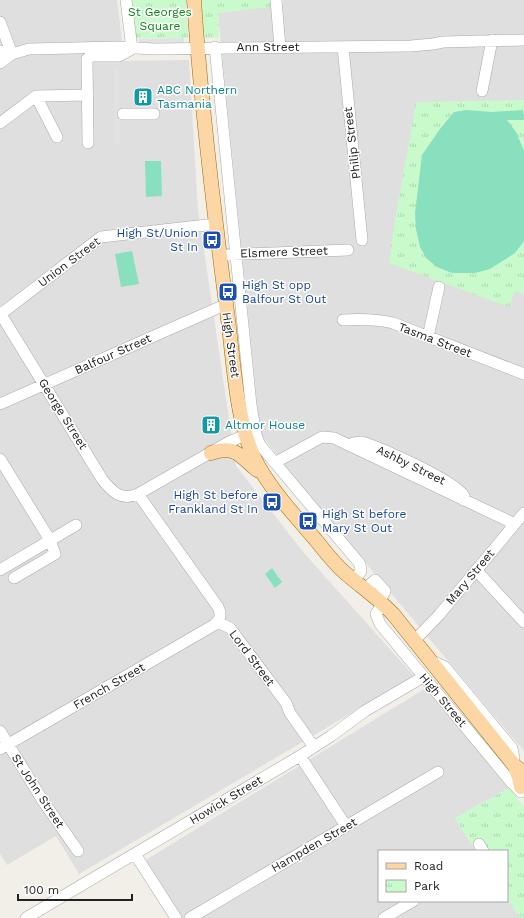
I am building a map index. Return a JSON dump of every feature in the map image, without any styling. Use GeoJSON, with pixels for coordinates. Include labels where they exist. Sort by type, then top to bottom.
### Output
{"type":"FeatureCollection","features":[{"type":"Feature","properties":{"kind":"main road","name":"High Street"},"geometry":{"type":"LineString","coordinates":[[194,0],[216,224],[228,324],[245,435],[256,461],[277,494],[338,566],[354,580],[370,581],[382,602],[415,640],[429,660],[516,766],[523,789]]}},
{"type":"Feature","properties":{"kind":"main road"},"geometry":{"type":"LineString","coordinates":[[210,453],[223,449],[235,451],[265,476]]}},
{"type":"Feature","properties":{"kind":"street"},"geometry":{"type":"LineString","coordinates":[[88,143],[88,58],[126,50],[126,0]]}},
{"type":"Feature","properties":{"kind":"street"},"geometry":{"type":"LineString","coordinates":[[276,0],[280,47]]}},
{"type":"Feature","properties":{"kind":"street"},"geometry":{"type":"LineString","coordinates":[[0,22],[4,57]]}},
{"type":"Feature","properties":{"kind":"street"},"geometry":{"type":"LineString","coordinates":[[482,91],[492,40]]}},
{"type":"Feature","properties":{"kind":"street","name":"Ann Street"},"geometry":{"type":"LineString","coordinates":[[4,57],[29,49],[126,50],[343,47],[421,45],[443,42],[492,40],[524,40]]}},
{"type":"Feature","properties":{"kind":"street","name":"Philip Street"},"geometry":{"type":"LineString","coordinates":[[343,47],[362,240]]}},
{"type":"Feature","properties":{"kind":"street","name":"High Street"},"geometry":{"type":"LineString","coordinates":[[215,48],[251,405],[256,435],[260,445],[276,462],[360,564],[370,581]]}},
{"type":"Feature","properties":{"kind":"street"},"geometry":{"type":"LineString","coordinates":[[0,123],[36,96],[88,95]]}},
{"type":"Feature","properties":{"kind":"street"},"geometry":{"type":"LineString","coordinates":[[36,96],[57,137]]}},
{"type":"Feature","properties":{"kind":"street"},"geometry":{"type":"LineString","coordinates":[[123,114],[154,114]]}},
{"type":"Feature","properties":{"kind":"street","name":"Union Street"},"geometry":{"type":"LineString","coordinates":[[0,313],[101,237],[216,224]]}},
{"type":"Feature","properties":{"kind":"street","name":"Elsmere Street"},"geometry":{"type":"LineString","coordinates":[[220,255],[348,250]]}},
{"type":"Feature","properties":{"kind":"street"},"geometry":{"type":"LineString","coordinates":[[428,337],[439,287]]}},
{"type":"Feature","properties":{"kind":"street","name":"Balfour Street"},"geometry":{"type":"LineString","coordinates":[[0,404],[220,307],[226,306]]}},
{"type":"Feature","properties":{"kind":"street","name":"George Street"},"geometry":{"type":"LineString","coordinates":[[0,313],[110,489],[122,496],[129,497],[138,494]]}},
{"type":"Feature","properties":{"kind":"street","name":"Tasma Street"},"geometry":{"type":"LineString","coordinates":[[343,320],[381,320],[524,374]]}},
{"type":"Feature","properties":{"kind":"street"},"geometry":{"type":"LineString","coordinates":[[228,324],[243,322]]}},
{"type":"Feature","properties":{"kind":"street"},"geometry":{"type":"LineString","coordinates":[[138,494],[245,435]]}},
{"type":"Feature","properties":{"kind":"street","name":"Ashby Street"},"geometry":{"type":"LineString","coordinates":[[276,462],[322,437],[334,438],[515,524]]}},
{"type":"Feature","properties":{"kind":"street"},"geometry":{"type":"LineString","coordinates":[[0,459],[50,540],[55,554],[14,578]]}},
{"type":"Feature","properties":{"kind":"street","name":"Lord Street"},"geometry":{"type":"LineString","coordinates":[[138,494],[218,607],[221,615],[218,622],[230,628],[286,703],[290,713],[314,747]]}},
{"type":"Feature","properties":{"kind":"street","name":"Mary Street"},"geometry":{"type":"LineString","coordinates":[[415,640],[439,615],[524,513]]}},
{"type":"Feature","properties":{"kind":"street"},"geometry":{"type":"LineString","coordinates":[[0,570],[76,525]]}},
{"type":"Feature","properties":{"kind":"street"},"geometry":{"type":"LineString","coordinates":[[354,580],[360,571],[360,564]]}},
{"type":"Feature","properties":{"kind":"street"},"geometry":{"type":"LineString","coordinates":[[476,570],[524,622]]}},
{"type":"Feature","properties":{"kind":"street","name":"High Street"},"geometry":{"type":"LineString","coordinates":[[382,602],[377,612],[377,621],[510,782],[523,789]]}},
{"type":"Feature","properties":{"kind":"street","name":"French Street"},"geometry":{"type":"LineString","coordinates":[[4,747],[218,622]]}},
{"type":"Feature","properties":{"kind":"street","name":"Howick Street"},"geometry":{"type":"LineString","coordinates":[[26,918],[300,756],[365,711],[423,677]]}},
{"type":"Feature","properties":{"kind":"street","name":"St John Street"},"geometry":{"type":"LineString","coordinates":[[0,731],[4,747],[78,850]]}},
{"type":"Feature","properties":{"kind":"street"},"geometry":{"type":"LineString","coordinates":[[300,756],[346,826]]}},
{"type":"Feature","properties":{"kind":"street","name":"Hampden Street"},"geometry":{"type":"LineString","coordinates":[[190,918],[438,772]]}},
{"type":"Feature","properties":{"kind":"street"},"geometry":{"type":"LineString","coordinates":[[135,854],[176,918]]}},
{"type":"Feature","properties":{"kind":"street"},"geometry":{"type":"LineString","coordinates":[[384,918],[411,902]]}},
{"type":"Feature","properties":{"kind":"shaded area"},"geometry":{"type":"Polygon","coordinates":[[[0,0],[117,0],[122,40],[120,61],[189,60],[198,210],[236,466],[304,553],[414,676],[79,874],[56,836],[7,865],[0,854],[0,0]]]}},
{"type":"Feature","properties":{"kind":"shaded area"},"geometry":{"type":"Polygon","coordinates":[[[283,0],[524,0],[524,751],[300,485],[260,433],[218,13],[283,5],[283,0]]]}},
{"type":"Feature","properties":{"kind":"shaded area"},"geometry":{"type":"Polygon","coordinates":[[[184,38],[184,43],[139,44],[139,39],[184,38]]]}},
{"type":"Feature","properties":{"kind":"shaded area"},"geometry":{"type":"Polygon","coordinates":[[[114,68],[119,68],[120,144],[114,144],[114,68]]]}},
{"type":"Feature","properties":{"kind":"shaded area"},"geometry":{"type":"Polygon","coordinates":[[[426,688],[509,788],[455,818],[475,850],[378,850],[378,902],[508,902],[508,900],[520,918],[169,918],[136,866],[426,688]]]}},
{"type":"Feature","properties":{"kind":"green space","name":"St Georges Square"},"geometry":{"type":"Polygon","coordinates":[[[132,0],[186,0],[188,38],[136,38],[132,0]]]}},
{"type":"Feature","properties":{"kind":"green space","name":"St Georges Square"},"geometry":{"type":"Polygon","coordinates":[[[202,0],[270,0],[270,7],[218,13],[219,38],[205,38],[203,37],[202,0]]]}},
{"type":"Feature","properties":{"kind":"green space"},"geometry":{"type":"Polygon","coordinates":[[[524,100],[524,294],[515,291],[509,307],[389,263],[416,102],[524,100]]]}},
{"type":"Feature","properties":{"kind":"green space"},"geometry":{"type":"Polygon","coordinates":[[[466,110],[492,112],[523,110],[524,120],[507,120],[516,132],[524,151],[524,241],[515,253],[490,269],[475,273],[452,273],[437,267],[426,258],[420,247],[416,229],[415,213],[422,155],[454,112],[466,110]]]}},
{"type":"Feature","properties":{"kind":"green space"},"geometry":{"type":"Polygon","coordinates":[[[145,161],[161,161],[162,196],[146,197],[145,161]]]}},
{"type":"Feature","properties":{"kind":"green space"},"geometry":{"type":"Polygon","coordinates":[[[132,251],[139,284],[121,287],[115,254],[132,251]]]}},
{"type":"Feature","properties":{"kind":"green space"},"geometry":{"type":"Polygon","coordinates":[[[272,568],[282,582],[275,588],[265,574],[272,568]]]}},
{"type":"Feature","properties":{"kind":"green space"},"geometry":{"type":"Polygon","coordinates":[[[509,788],[524,807],[524,918],[520,918],[508,900],[508,850],[475,850],[455,818],[509,788]]]}},
{"type":"Feature","properties":{"kind":"place","name":"ABC Northern Tasmania"},"geometry":{"type":"Point","coordinates":[143,97]}},
{"type":"Feature","properties":{"kind":"place","name":"High St/Union St In"},"geometry":{"type":"Point","coordinates":[212,240]}},
{"type":"Feature","properties":{"kind":"place","name":"High St opp Balfour St Out"},"geometry":{"type":"Point","coordinates":[228,292]}},
{"type":"Feature","properties":{"kind":"place","name":"Altmor House"},"geometry":{"type":"Point","coordinates":[211,425]}},
{"type":"Feature","properties":{"kind":"place","name":"High St before Frankland St In"},"geometry":{"type":"Point","coordinates":[272,502]}},
{"type":"Feature","properties":{"kind":"place","name":"High St before Mary St Out"},"geometry":{"type":"Point","coordinates":[308,521]}}]}
